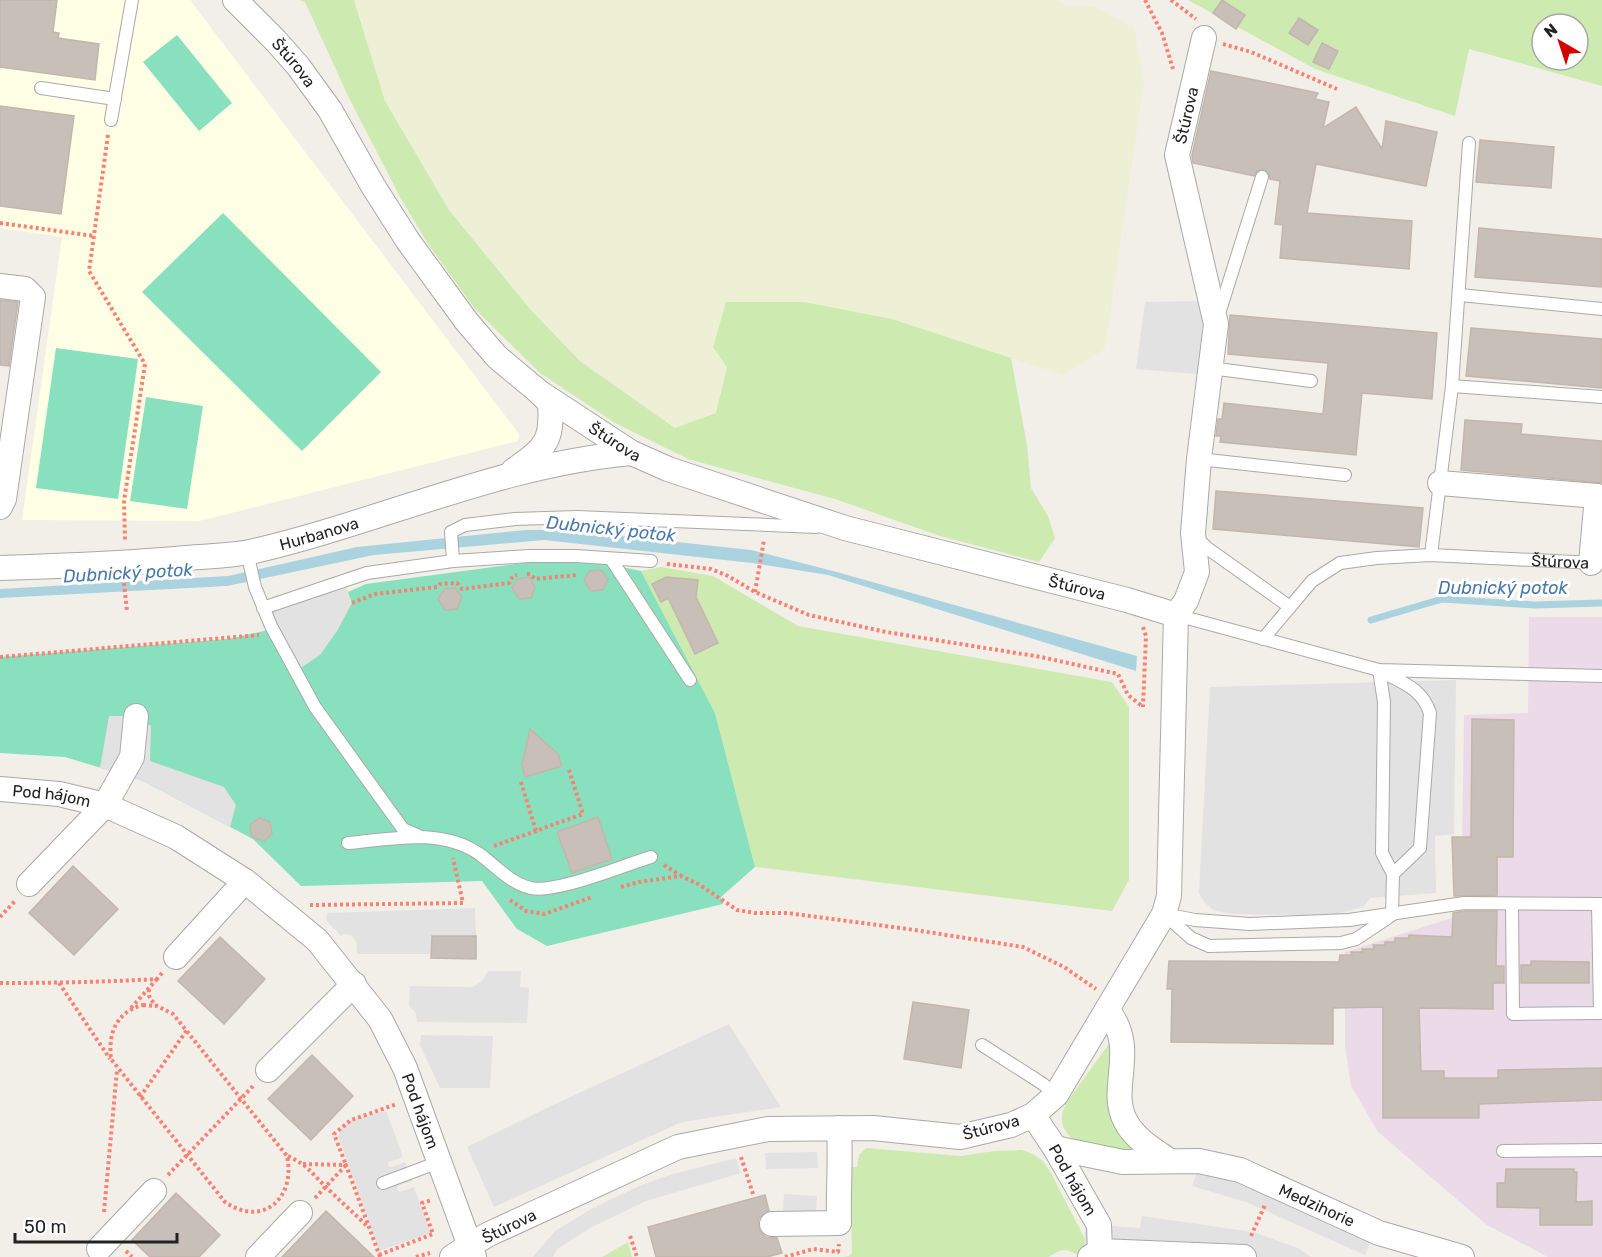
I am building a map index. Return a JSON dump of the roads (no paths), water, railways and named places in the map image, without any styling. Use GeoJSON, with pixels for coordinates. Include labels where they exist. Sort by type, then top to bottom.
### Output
{"type":"FeatureCollection","features":[{"type":"Feature","properties":{"kind":"street","name":"Štúrova"},"geometry":{"type":"LineString","coordinates":[[235,0],[276,41],[330,110],[373,186],[408,241],[467,322],[497,357],[539,392],[632,453],[668,468],[844,528],[1127,600],[1176,615]]}},
{"type":"Feature","properties":{"kind":"street","name":"Štúrova"},"geometry":{"type":"LineString","coordinates":[[458,1252],[487,1235],[678,1147],[768,1129],[873,1128],[960,1137],[1011,1125],[1033,1115],[1056,1095],[1103,1001],[1164,914],[1169,896],[1176,615],[1186,601],[1197,572],[1193,534],[1199,459],[1216,324],[1177,156],[1204,38]]}},
{"type":"Feature","properties":{"kind":"street"},"geometry":{"type":"LineString","coordinates":[[0,286],[25,289],[33,297],[4,499],[0,507]]}},
{"type":"Feature","properties":{"kind":"street"},"geometry":{"type":"LineString","coordinates":[[506,476],[535,455],[549,437],[550,403],[539,392]]}},
{"type":"Feature","properties":{"kind":"street","name":"Hurbanova"},"geometry":{"type":"LineString","coordinates":[[0,568],[249,560],[506,476],[567,462],[632,453]]}},
{"type":"Feature","properties":{"kind":"street"},"geometry":{"type":"LineString","coordinates":[[1440,483],[1598,496],[1597,563]]}},
{"type":"Feature","properties":{"kind":"street"},"geometry":{"type":"LineString","coordinates":[[105,806],[132,757],[136,716]]}},
{"type":"Feature","properties":{"kind":"street","name":"Pod hájom"},"geometry":{"type":"LineString","coordinates":[[0,789],[59,794],[105,806],[176,837],[245,881],[317,940],[380,1019],[405,1068],[439,1162],[458,1252]]}},
{"type":"Feature","properties":{"kind":"street","name":"Pod hájom"},"geometry":{"type":"LineString","coordinates":[[29,885],[105,806]]}},
{"type":"Feature","properties":{"kind":"street"},"geometry":{"type":"LineString","coordinates":[[176,957],[245,881]]}},
{"type":"Feature","properties":{"kind":"street"},"geometry":{"type":"LineString","coordinates":[[268,1070],[354,984]]}},
{"type":"Feature","properties":{"kind":"street"},"geometry":{"type":"LineString","coordinates":[[1103,1001],[1121,1033],[1123,1053],[1120,1101],[1125,1120],[1144,1143],[1170,1161]]}},
{"type":"Feature","properties":{"kind":"street","name":"Pod hájom"},"geometry":{"type":"LineString","coordinates":[[1033,1115],[1055,1148],[1099,1225],[1095,1254],[1243,1257]]}},
{"type":"Feature","properties":{"kind":"street"},"geometry":{"type":"LineString","coordinates":[[772,1224],[839,1223],[838,1128]]}},
{"type":"Feature","properties":{"kind":"street","name":"Medzihorie"},"geometry":{"type":"LineString","coordinates":[[1055,1148],[1124,1162],[1199,1161],[1240,1170],[1379,1233],[1462,1257]]}},
{"type":"Feature","properties":{"kind":"street"},"geometry":{"type":"LineString","coordinates":[[101,1250],[154,1191]]}},
{"type":"Feature","properties":{"kind":"street"},"geometry":{"type":"LineString","coordinates":[[258,1257],[300,1213]]}},
{"type":"Feature","properties":{"kind":"lane"},"geometry":{"type":"LineString","coordinates":[[111,120],[132,0]]}},
{"type":"Feature","properties":{"kind":"lane"},"geometry":{"type":"LineString","coordinates":[[41,88],[115,99]]}},
{"type":"Feature","properties":{"kind":"lane"},"geometry":{"type":"LineString","coordinates":[[1431,555],[1452,386],[1469,143]]}},
{"type":"Feature","properties":{"kind":"lane"},"geometry":{"type":"LineString","coordinates":[[1216,324],[1262,177]]}},
{"type":"Feature","properties":{"kind":"lane"},"geometry":{"type":"LineString","coordinates":[[1460,295],[1602,309]]}},
{"type":"Feature","properties":{"kind":"lane"},"geometry":{"type":"LineString","coordinates":[[1209,368],[1311,381]]}},
{"type":"Feature","properties":{"kind":"lane"},"geometry":{"type":"LineString","coordinates":[[1452,386],[1602,397]]}},
{"type":"Feature","properties":{"kind":"lane"},"geometry":{"type":"LineString","coordinates":[[1199,459],[1346,475]]}},
{"type":"Feature","properties":{"kind":"lane"},"geometry":{"type":"LineString","coordinates":[[453,560],[451,532],[465,525],[515,519],[577,517],[844,528]]}},
{"type":"Feature","properties":{"kind":"lane"},"geometry":{"type":"LineString","coordinates":[[1193,534],[1207,548],[1290,607]]}},
{"type":"Feature","properties":{"kind":"lane","name":"Štúrova"},"geometry":{"type":"LineString","coordinates":[[1263,639],[1312,581],[1340,563],[1431,555],[1597,563]]}},
{"type":"Feature","properties":{"kind":"lane"},"geometry":{"type":"LineString","coordinates":[[263,608],[367,573],[453,560],[529,556],[651,561]]}},
{"type":"Feature","properties":{"kind":"lane"},"geometry":{"type":"LineString","coordinates":[[611,559],[690,680]]}},
{"type":"Feature","properties":{"kind":"lane"},"geometry":{"type":"LineString","coordinates":[[249,560],[263,608],[315,707],[403,830],[420,836]]}},
{"type":"Feature","properties":{"kind":"lane","name":"Štúrova"},"geometry":{"type":"LineString","coordinates":[[1176,615],[1379,670],[1602,676]]}},
{"type":"Feature","properties":{"kind":"lane"},"geometry":{"type":"LineString","coordinates":[[1379,670],[1384,702],[1382,853],[1393,874],[1392,915]]}},
{"type":"Feature","properties":{"kind":"lane"},"geometry":{"type":"LineString","coordinates":[[1379,670],[1408,684],[1426,700],[1430,713],[1420,848],[1393,874]]}},
{"type":"Feature","properties":{"kind":"lane"},"geometry":{"type":"LineString","coordinates":[[348,843],[420,836],[449,839],[477,852],[519,883],[532,888],[552,889],[651,857]]}},
{"type":"Feature","properties":{"kind":"lane"},"geometry":{"type":"LineString","coordinates":[[1164,914],[1195,920],[1250,924],[1350,920],[1464,903],[1600,904],[1601,1013],[1513,1014],[1512,904]]}},
{"type":"Feature","properties":{"kind":"lane"},"geometry":{"type":"LineString","coordinates":[[1164,914],[1191,938],[1209,946],[1341,944],[1356,939],[1392,915]]}},
{"type":"Feature","properties":{"kind":"lane"},"geometry":{"type":"LineString","coordinates":[[982,1045],[1043,1084],[1056,1095]]}},
{"type":"Feature","properties":{"kind":"lane"},"geometry":{"type":"LineString","coordinates":[[1503,1151],[1602,1150]]}},
{"type":"Feature","properties":{"kind":"lane"},"geometry":{"type":"LineString","coordinates":[[383,1183],[439,1162]]}},
{"type":"Feature","properties":{"kind":"water"},"geometry":{"type":"Polygon","coordinates":[[[525,530],[565,530],[751,550],[1137,656],[1136,671],[828,575],[752,563],[544,540],[374,555],[227,586],[0,598],[0,589],[228,576],[357,547],[525,530]]]}},
{"type":"Feature","properties":{"kind":"waterway","name":"Dubnický potok"},"geometry":{"type":"LineString","coordinates":[[1371,620],[1442,599],[1534,605],[1602,603]]}}]}
